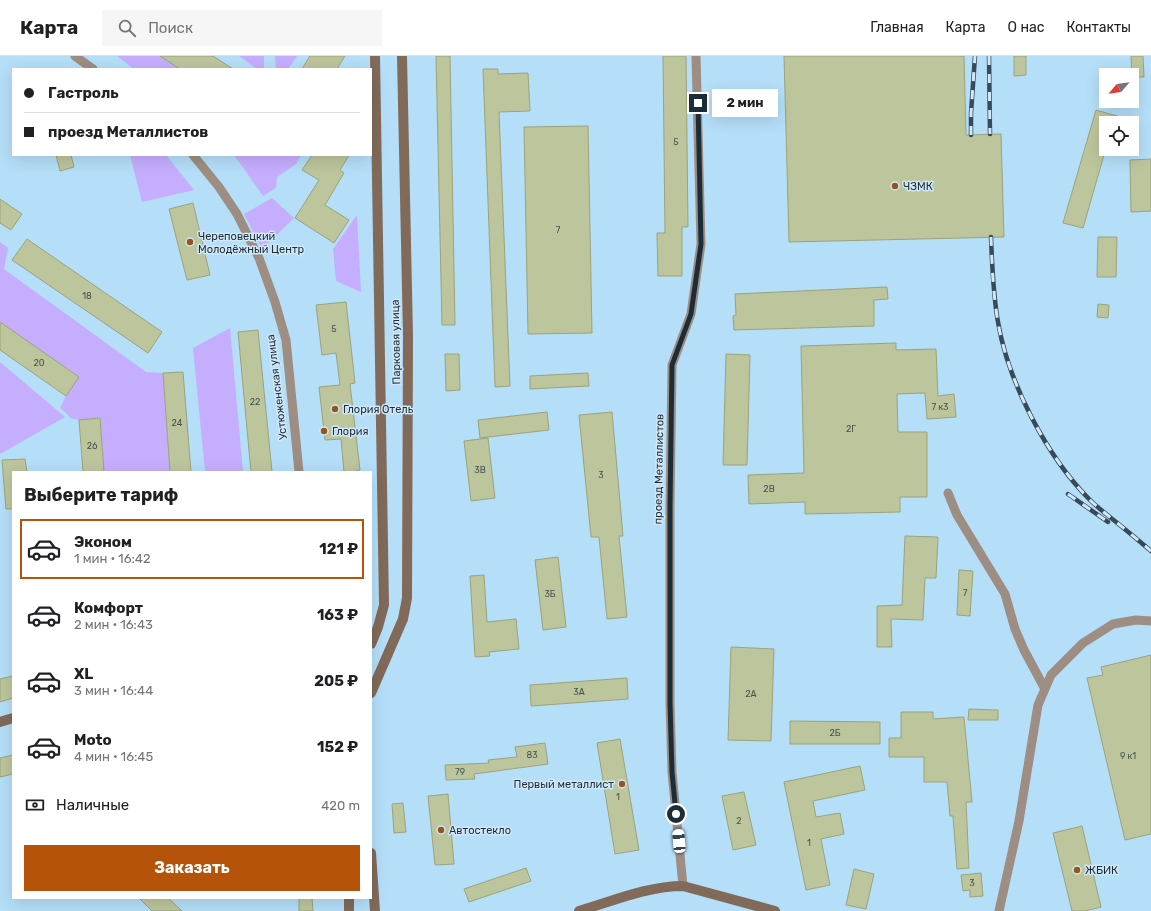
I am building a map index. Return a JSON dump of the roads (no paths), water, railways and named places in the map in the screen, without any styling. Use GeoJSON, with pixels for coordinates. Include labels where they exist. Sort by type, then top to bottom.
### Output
{"type":"FeatureCollection","features":[{"type":"Feature","properties":{"kind":"main road","name":"Парковая улица"},"geometry":{"type":"LineString","coordinates":[[372,641],[382,616],[384,587],[375,56]]}},
{"type":"Feature","properties":{"kind":"main road","name":"Парковая улица"},"geometry":{"type":"LineString","coordinates":[[372,691],[403,619],[407,598],[408,336],[402,56]]}},
{"type":"Feature","properties":{"kind":"main road"},"geometry":{"type":"LineString","coordinates":[[0,722],[12,718]]}},
{"type":"Feature","properties":{"kind":"main road"},"geometry":{"type":"LineString","coordinates":[[372,868],[375,911]]}},
{"type":"Feature","properties":{"kind":"main road"},"geometry":{"type":"LineString","coordinates":[[579,911],[652,889],[669,886],[683,886],[775,911]]}},
{"type":"Feature","properties":{"kind":"main road"},"geometry":{"type":"LineString","coordinates":[[349,899],[349,911]]}},
{"type":"Feature","properties":{"kind":"street"},"geometry":{"type":"LineString","coordinates":[[75,56],[92,68]]}},
{"type":"Feature","properties":{"kind":"street","name":"проезд Металлистов"},"geometry":{"type":"LineString","coordinates":[[683,886],[672,772],[670,711],[672,365],[691,314],[701,244],[696,56]]}},
{"type":"Feature","properties":{"kind":"street","name":"Устюженская улица"},"geometry":{"type":"LineString","coordinates":[[194,156],[219,187],[237,214],[258,258],[275,302],[286,340],[298,471]]}},
{"type":"Feature","properties":{"kind":"street"},"geometry":{"type":"LineString","coordinates":[[948,493],[957,515],[1005,594],[1015,629],[1024,650],[1045,689]]}},
{"type":"Feature","properties":{"kind":"street"},"geometry":{"type":"LineString","coordinates":[[999,911],[1019,821],[1038,705],[1051,675],[1083,643],[1113,624],[1136,620],[1151,621]]}},
{"type":"Feature","properties":{"kind":"railway"},"geometry":{"type":"LineString","coordinates":[[971,135],[975,56]]}},
{"type":"Feature","properties":{"kind":"railway"},"geometry":{"type":"LineString","coordinates":[[989,56],[990,134]]}},
{"type":"Feature","properties":{"kind":"railway"},"geometry":{"type":"LineString","coordinates":[[991,237],[995,301],[1003,345],[1020,393],[1032,417],[1045,441],[1074,482],[1095,505],[1151,551]]}},
{"type":"Feature","properties":{"kind":"railway"},"geometry":{"type":"LineString","coordinates":[[1068,494],[1108,522]]}},
{"type":"Feature","properties":{"kind":"place","name":"ЧЗМК"},"geometry":{"type":"Point","coordinates":[895,186]}},
{"type":"Feature","properties":{"kind":"place","name":"Череповецкий Молодёжный Центр"},"geometry":{"type":"Point","coordinates":[190,242]}},
{"type":"Feature","properties":{"kind":"place","name":"Глория Отель"},"geometry":{"type":"Point","coordinates":[335,409]}},
{"type":"Feature","properties":{"kind":"place","name":"Глория"},"geometry":{"type":"Point","coordinates":[324,431]}},
{"type":"Feature","properties":{"kind":"place","name":"Первый металлист"},"geometry":{"type":"Point","coordinates":[622,784]}},
{"type":"Feature","properties":{"kind":"place","name":"Автостекло"},"geometry":{"type":"Point","coordinates":[441,830]}},
{"type":"Feature","properties":{"kind":"place","name":"ЖБИК"},"geometry":{"type":"Point","coordinates":[1077,870]}}]}
